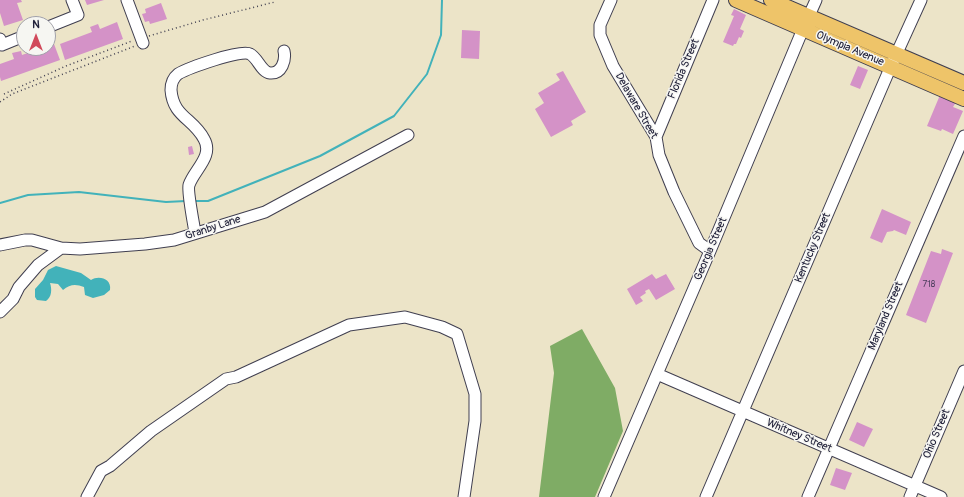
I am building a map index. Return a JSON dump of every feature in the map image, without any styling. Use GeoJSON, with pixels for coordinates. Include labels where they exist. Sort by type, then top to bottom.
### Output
{"type":"FeatureCollection","features":[{"type":"Feature","properties":{"kind":"main road","name":"Olympia Avenue"},"geometry":{"type":"LineString","coordinates":[[736,0],[803,29],[964,83]]}},
{"type":"Feature","properties":{"kind":"main road","name":"Olympia Avenue"},"geometry":{"type":"LineString","coordinates":[[771,0],[809,16],[894,60],[964,99]]}},
{"type":"Feature","properties":{"kind":"street"},"geometry":{"type":"LineString","coordinates":[[56,24],[78,15],[72,0]]}},
{"type":"Feature","properties":{"kind":"street"},"geometry":{"type":"LineString","coordinates":[[127,0],[143,43]]}},
{"type":"Feature","properties":{"kind":"street","name":"Delaware Street"},"geometry":{"type":"LineString","coordinates":[[612,0],[600,26],[600,35],[612,66],[656,137],[659,155],[674,192],[699,244],[710,251]]}},
{"type":"Feature","properties":{"kind":"street","name":"Florida Street"},"geometry":{"type":"LineString","coordinates":[[656,137],[713,0]]}},
{"type":"Feature","properties":{"kind":"street","name":"Georgia Street"},"geometry":{"type":"LineString","coordinates":[[604,497],[816,0]]}},
{"type":"Feature","properties":{"kind":"street","name":"Kentucky Street"},"geometry":{"type":"LineString","coordinates":[[706,497],[894,60],[922,0]]}},
{"type":"Feature","properties":{"kind":"street"},"geometry":{"type":"LineString","coordinates":[[0,39],[2,45],[16,39]]}},
{"type":"Feature","properties":{"kind":"street"},"geometry":{"type":"LineString","coordinates":[[195,229],[188,186],[205,157],[207,148],[204,139],[179,113],[172,100],[171,84],[178,75],[210,62],[244,52],[251,55],[264,70],[269,73],[277,71],[282,66],[285,57],[284,51]]}},
{"type":"Feature","properties":{"kind":"street","name":"Granby Lane"},"geometry":{"type":"LineString","coordinates":[[0,245],[32,240],[61,248],[80,249],[174,240],[195,229],[264,212],[408,135]]}},
{"type":"Feature","properties":{"kind":"street","name":"Maryland Street"},"geometry":{"type":"LineString","coordinates":[[808,497],[964,136]]}},
{"type":"Feature","properties":{"kind":"street"},"geometry":{"type":"LineString","coordinates":[[0,312],[13,299],[20,287],[38,265],[61,248]]}},
{"type":"Feature","properties":{"kind":"street"},"geometry":{"type":"LineString","coordinates":[[87,497],[102,471],[151,431],[226,379],[236,377],[349,325],[405,316],[458,334],[475,394],[475,421],[464,497]]}},
{"type":"Feature","properties":{"kind":"street","name":"Ohio Street"},"geometry":{"type":"LineString","coordinates":[[910,497],[964,371]]}},
{"type":"Feature","properties":{"kind":"street","name":"Whitney Street"},"geometry":{"type":"LineString","coordinates":[[657,374],[941,497]]}},
{"type":"Feature","properties":{"kind":"path"},"geometry":{"type":"LineString","coordinates":[[0,102],[12,94],[143,43]]}},
{"type":"Feature","properties":{"kind":"green space"},"geometry":{"type":"Polygon","coordinates":[[[582,329],[615,388],[623,431],[595,497],[539,497],[554,373],[550,346],[582,329]]]}},
{"type":"Feature","properties":{"kind":"water"},"geometry":{"type":"Polygon","coordinates":[[[56,266],[81,273],[91,280],[98,278],[104,279],[109,283],[110,290],[104,295],[93,298],[85,295],[84,287],[73,285],[63,290],[58,284],[50,283],[51,293],[48,299],[46,301],[37,300],[35,297],[35,289],[43,280],[48,270],[56,266]]]}},
{"type":"Feature","properties":{"kind":"building"},"geometry":{"type":"Polygon","coordinates":[[[0,0],[21,0],[22,2],[17,3],[22,16],[16,16],[16,22],[4,26],[0,13],[0,0]]]}},
{"type":"Feature","properties":{"kind":"building"},"geometry":{"type":"Polygon","coordinates":[[[85,0],[104,0],[87,5],[85,0]]]}},
{"type":"Feature","properties":{"kind":"building"},"geometry":{"type":"Polygon","coordinates":[[[161,3],[167,19],[150,24],[149,21],[145,22],[142,14],[146,13],[145,9],[161,3]]]}},
{"type":"Feature","properties":{"kind":"building"},"geometry":{"type":"Polygon","coordinates":[[[734,9],[746,15],[740,29],[744,31],[741,38],[739,37],[736,44],[733,46],[723,42],[734,16],[731,15],[734,9]]]}},
{"type":"Feature","properties":{"kind":"building"},"geometry":{"type":"Polygon","coordinates":[[[117,22],[123,39],[65,60],[60,44],[92,32],[90,27],[98,24],[100,29],[117,22]]]}},
{"type":"Feature","properties":{"kind":"building"},"geometry":{"type":"Polygon","coordinates":[[[462,30],[480,31],[479,59],[461,58],[462,30]]]}},
{"type":"Feature","properties":{"kind":"building"},"geometry":{"type":"Polygon","coordinates":[[[56,49],[60,60],[1,81],[0,64],[14,59],[12,53],[16,52],[16,56],[56,56],[56,49]]]}},
{"type":"Feature","properties":{"kind":"building"},"geometry":{"type":"Polygon","coordinates":[[[858,66],[868,70],[860,89],[850,85],[858,66]]]}},
{"type":"Feature","properties":{"kind":"building"},"geometry":{"type":"Polygon","coordinates":[[[563,71],[586,112],[571,121],[573,125],[551,137],[535,109],[544,103],[538,93],[560,80],[556,74],[563,71]]]}},
{"type":"Feature","properties":{"kind":"building"},"geometry":{"type":"Polygon","coordinates":[[[940,95],[956,102],[953,107],[963,111],[953,134],[942,129],[941,131],[927,126],[940,95]]]}},
{"type":"Feature","properties":{"kind":"building"},"geometry":{"type":"Polygon","coordinates":[[[192,146],[194,154],[189,155],[188,147],[192,146]]]}},
{"type":"Feature","properties":{"kind":"building"},"geometry":{"type":"Polygon","coordinates":[[[882,209],[911,222],[906,235],[894,230],[887,232],[882,243],[870,238],[882,209]]]}},
{"type":"Feature","properties":{"kind":"building"},"geometry":{"type":"Polygon","coordinates":[[[942,249],[953,253],[926,323],[906,315],[931,251],[941,254],[942,249]]]}},
{"type":"Feature","properties":{"kind":"building"},"geometry":{"type":"Polygon","coordinates":[[[652,274],[656,279],[666,274],[675,289],[656,300],[649,289],[640,297],[643,301],[636,305],[627,289],[652,274]]]}},
{"type":"Feature","properties":{"kind":"building"},"geometry":{"type":"Polygon","coordinates":[[[857,422],[873,429],[864,447],[849,440],[857,422]]]}},
{"type":"Feature","properties":{"kind":"building"},"geometry":{"type":"Polygon","coordinates":[[[836,468],[852,473],[845,490],[830,485],[836,468]]]}},
{"type":"Feature","properties":{"kind":"waterway"},"geometry":{"type":"LineString","coordinates":[[194,201],[208,201],[320,156],[394,116],[427,74],[441,35],[442,0]]}},
{"type":"Feature","properties":{"kind":"waterway"},"geometry":{"type":"LineString","coordinates":[[0,203],[28,195],[79,192],[166,202],[186,201]]}}]}
